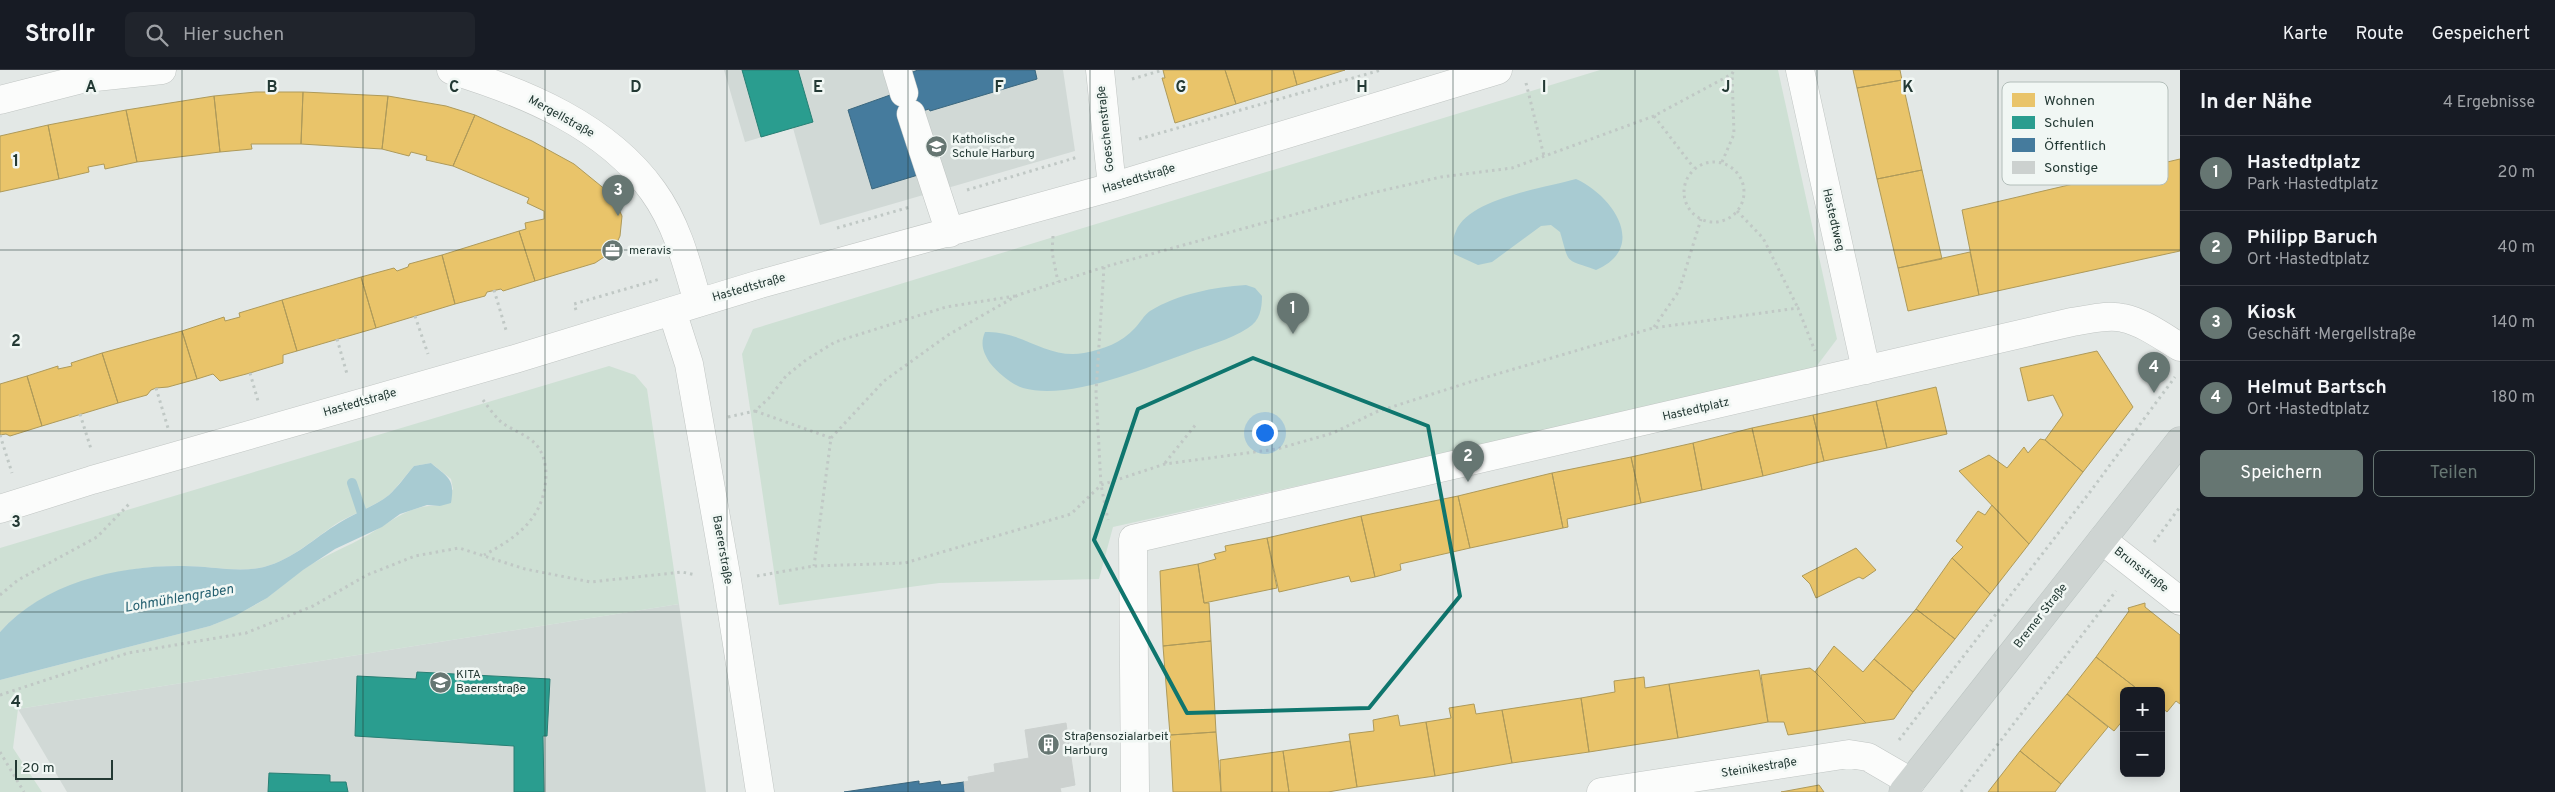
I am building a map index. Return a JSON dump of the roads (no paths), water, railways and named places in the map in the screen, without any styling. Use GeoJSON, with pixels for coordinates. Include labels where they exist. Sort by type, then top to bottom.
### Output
{"type":"FeatureCollection","features":[{"type":"Feature","properties":{"kind":"main road","name":"Bremer Straße"},"geometry":{"type":"LineString","coordinates":[[1907,787],[2180,441]]}},
{"type":"Feature","properties":{"kind":"street"},"geometry":{"type":"LineString","coordinates":[[0,100],[86,78],[162,70]]}},
{"type":"Feature","properties":{"kind":"street","name":"Mergellstraße"},"geometry":{"type":"LineString","coordinates":[[451,70],[513,91],[568,118],[600,139],[630,165],[653,190],[668,215],[687,262],[698,303]]}},
{"type":"Feature","properties":{"kind":"street","name":"Goeschenstraße"},"geometry":{"type":"LineString","coordinates":[[1100,70],[1112,187]]}},
{"type":"Feature","properties":{"kind":"street","name":"Hastedtweg"},"geometry":{"type":"LineString","coordinates":[[1800,70],[1866,370]]}},
{"type":"Feature","properties":{"kind":"street","name":"Hastedtstraße"},"geometry":{"type":"LineString","coordinates":[[10,505],[515,359],[698,303],[1112,187],[1511,72]]}},
{"type":"Feature","properties":{"kind":"street"},"geometry":{"type":"LineString","coordinates":[[904,92],[950,232]]}},
{"type":"Feature","properties":{"kind":"street","name":"Baererstraße"},"geometry":{"type":"LineString","coordinates":[[672,311],[689,364],[700,423],[760,792]]}},
{"type":"Feature","properties":{"kind":"street","name":"Hastedtplatz"},"geometry":{"type":"LineString","coordinates":[[1135,792],[1133,539],[2072,322],[2106,317],[2123,317],[2135,321],[2180,347]]}},
{"type":"Feature","properties":{"kind":"street","name":"Brunsstraße"},"geometry":{"type":"LineString","coordinates":[[2102,540],[2180,601]]}},
{"type":"Feature","properties":{"kind":"street","name":"Steinikestraße"},"geometry":{"type":"LineString","coordinates":[[1601,792],[1849,754],[1868,757],[1882,763],[1907,787]]}},
{"type":"Feature","properties":{"kind":"water"},"geometry":{"type":"Polygon","coordinates":[[[1576,179],[1602,197],[1612,209],[1619,222],[1622,235],[1620,248],[1612,260],[1596,270],[1569,259],[1560,232],[1551,225],[1541,226],[1492,262],[1478,265],[1454,254],[1453,240],[1456,231],[1464,220],[1476,210],[1509,196],[1576,179]]]}},
{"type":"Feature","properties":{"kind":"water"},"geometry":{"type":"Polygon","coordinates":[[[1246,285],[1255,288],[1262,296],[1260,314],[1248,328],[1225,339],[1105,382],[1061,390],[1041,391],[1023,388],[1009,381],[997,371],[990,363],[983,348],[985,332],[1011,335],[1058,352],[1084,353],[1112,345],[1124,338],[1148,313],[1172,300],[1209,290],[1246,285]]]}},
{"type":"Feature","properties":{"kind":"water"},"geometry":{"type":"Polygon","coordinates":[[[431,463],[446,476],[451,484],[451,503],[440,506],[427,505],[400,514],[382,527],[335,549],[303,570],[267,598],[235,616],[210,626],[0,680],[0,632],[38,600],[84,580],[134,569],[160,566],[235,569],[264,567],[294,554],[339,523],[389,495],[414,466],[431,463]]]}},
{"type":"Feature","properties":{"kind":"waterway","name":"Lohmühlengraben"},"geometry":{"type":"LineString","coordinates":[[352,483],[365,522]]}},
{"type":"Feature","properties":{"kind":"place","name":"Katholische Schule Harburg"},"geometry":{"type":"Point","coordinates":[936,147]}},
{"type":"Feature","properties":{"kind":"place","name":"Kiosk"},"geometry":{"type":"Point","coordinates":[618,216]}},
{"type":"Feature","properties":{"kind":"place","name":"meravis"},"geometry":{"type":"Point","coordinates":[613,251]}},
{"type":"Feature","properties":{"kind":"place","name":"Hastedtplatz"},"geometry":{"type":"Point","coordinates":[1293,334]}},
{"type":"Feature","properties":{"kind":"place","name":"Helmut Bartsch"},"geometry":{"type":"Point","coordinates":[2154,393]}},
{"type":"Feature","properties":{"kind":"place","name":"Philipp Baruch"},"geometry":{"type":"Point","coordinates":[1468,482]}},
{"type":"Feature","properties":{"kind":"place","name":"KITA Baererstraße"},"geometry":{"type":"Point","coordinates":[440,682]}},
{"type":"Feature","properties":{"kind":"place","name":"Straßensozialarbeit Harburg"},"geometry":{"type":"Point","coordinates":[1048,744]}}]}
